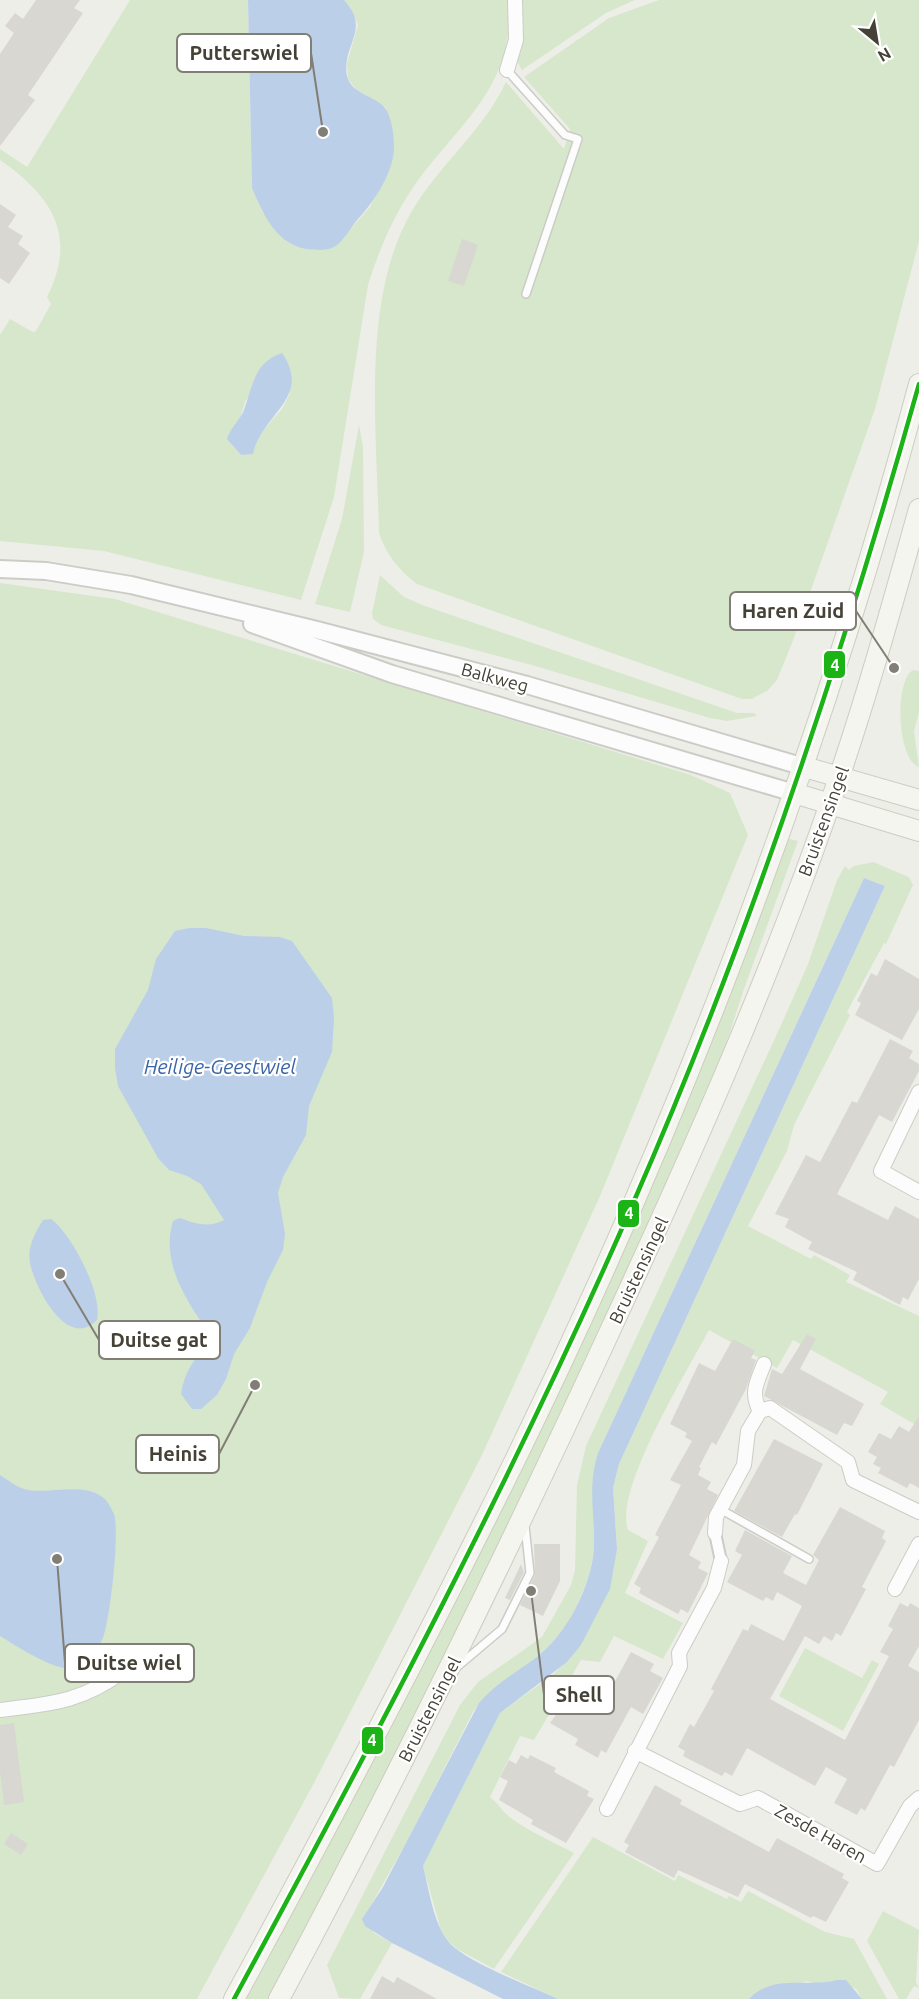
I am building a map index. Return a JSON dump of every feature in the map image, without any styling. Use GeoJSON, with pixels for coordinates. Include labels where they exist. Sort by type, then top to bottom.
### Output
{"type":"FeatureCollection","features":[{"type":"Feature","properties":{"kind":"main road","name":"Bruistensingel"},"geometry":{"type":"LineString","coordinates":[[234,1999],[408,1674],[517,1455],[580,1321],[693,1057],[794,793],[878,532],[919,384]]}},
{"type":"Feature","properties":{"kind":"main road","name":"Bruistensingel"},"geometry":{"type":"LineString","coordinates":[[279,1999],[346,1874],[446,1676],[524,1514],[721,1087],[831,803],[871,681],[919,509]]}},
{"type":"Feature","properties":{"kind":"main road"},"geometry":{"type":"LineString","coordinates":[[801,766],[919,800]]}},
{"type":"Feature","properties":{"kind":"main road"},"geometry":{"type":"LineString","coordinates":[[794,793],[919,831]]}},
{"type":"Feature","properties":{"kind":"street"},"geometry":{"type":"LineString","coordinates":[[507,70],[516,40],[515,0]]}},
{"type":"Feature","properties":{"kind":"street","name":"Balkweg"},"geometry":{"type":"LineString","coordinates":[[0,568],[46,571],[131,585],[317,630],[527,686],[801,766]]}},
{"type":"Feature","properties":{"kind":"street","name":"Balkweg"},"geometry":{"type":"LineString","coordinates":[[186,600],[392,674],[794,793]]}},
{"type":"Feature","properties":{"kind":"street"},"geometry":{"type":"LineString","coordinates":[[919,1092],[881,1171],[919,1192]]}},
{"type":"Feature","properties":{"kind":"street"},"geometry":{"type":"LineString","coordinates":[[760,1411],[754,1402],[753,1389],[764,1364]]}},
{"type":"Feature","properties":{"kind":"street"},"geometry":{"type":"LineString","coordinates":[[607,1809],[680,1666],[679,1653],[714,1588],[722,1561],[715,1533],[716,1517],[744,1465],[748,1431],[760,1411],[770,1408],[848,1462],[854,1480],[919,1512]]}},
{"type":"Feature","properties":{"kind":"street"},"geometry":{"type":"LineString","coordinates":[[895,1589],[917,1553]]}},
{"type":"Feature","properties":{"kind":"street"},"geometry":{"type":"LineString","coordinates":[[0,1710],[73,1700],[90,1693],[123,1671]]}},
{"type":"Feature","properties":{"kind":"street","name":"Zesde Haren"},"geometry":{"type":"LineString","coordinates":[[635,1751],[740,1804],[758,1798],[877,1864],[910,1806],[919,1798]]}},
{"type":"Feature","properties":{"kind":"lane"},"geometry":{"type":"LineString","coordinates":[[507,70],[565,135],[578,139],[526,294]]}},
{"type":"Feature","properties":{"kind":"lane"},"geometry":{"type":"LineString","coordinates":[[720,1509],[809,1559]]}},
{"type":"Feature","properties":{"kind":"lane"},"geometry":{"type":"LineString","coordinates":[[446,1676],[502,1629],[530,1573],[524,1514]]}},
{"type":"Feature","properties":{"kind":"green space"},"geometry":{"type":"Polygon","coordinates":[[[130,0],[248,0],[252,188],[263,213],[315,250],[335,246],[370,207],[393,157],[390,119],[385,107],[356,89],[348,79],[347,63],[358,25],[350,7],[344,0],[508,0],[508,31],[503,58],[493,82],[480,104],[412,189],[398,212],[372,272],[334,497],[301,600],[104,551],[0,541],[0,335],[10,319],[33,332],[36,331],[51,304],[47,297],[56,275],[60,255],[55,219],[46,203],[34,188],[0,160],[0,149],[27,167],[130,0]],[[290,393],[246,399],[232,445],[241,455],[282,409],[290,393]]]}},
{"type":"Feature","properties":{"kind":"green space"},"geometry":{"type":"Polygon","coordinates":[[[520,0],[635,0],[606,13],[522,70],[517,61],[522,40],[520,0]]]}},
{"type":"Feature","properties":{"kind":"green space"},"geometry":{"type":"Polygon","coordinates":[[[659,0],[919,0],[919,241],[875,409],[794,638],[777,680],[768,690],[752,699],[742,699],[417,584],[394,562],[379,533],[375,415],[378,333],[383,293],[392,256],[406,222],[429,186],[496,101],[506,82],[564,149],[570,129],[524,77],[609,18],[659,0]]]}},
{"type":"Feature","properties":{"kind":"green space"},"geometry":{"type":"Polygon","coordinates":[[[359,425],[363,447],[364,552],[350,612],[315,604],[342,519],[359,425]]]}},
{"type":"Feature","properties":{"kind":"green space"},"geometry":{"type":"Polygon","coordinates":[[[380,575],[404,597],[425,606],[737,713],[754,713],[757,716],[727,721],[710,718],[535,666],[381,625],[373,619],[372,613],[380,575]]]}},
{"type":"Feature","properties":{"kind":"green space"},"geometry":{"type":"Polygon","coordinates":[[[0,583],[115,599],[691,775],[730,793],[748,835],[600,1196],[482,1455],[314,1783],[197,1999],[0,1999],[0,583]]]}},
{"type":"Feature","properties":{"kind":"green space"},"geometry":{"type":"Polygon","coordinates":[[[913,670],[919,671],[919,712],[914,731],[919,767],[912,761],[906,750],[901,720],[903,689],[907,677],[913,670]]]}},
{"type":"Feature","properties":{"kind":"green space"},"geometry":{"type":"Polygon","coordinates":[[[787,838],[798,841],[744,989],[717,1072],[538,1466],[433,1683],[270,1999],[246,1999],[416,1677],[787,838]]]}},
{"type":"Feature","properties":{"kind":"green space"},"geometry":{"type":"Polygon","coordinates":[[[873,862],[909,877],[913,885],[886,944],[884,943],[847,1012],[850,1015],[794,1125],[787,1151],[748,1226],[811,1259],[814,1255],[850,1275],[846,1282],[919,1316],[919,1427],[880,1404],[888,1392],[793,1340],[777,1368],[709,1330],[655,1430],[632,1487],[627,1511],[628,1530],[648,1541],[625,1593],[683,1623],[663,1659],[614,1636],[600,1662],[581,1660],[534,1740],[520,1736],[490,1797],[513,1820],[574,1853],[494,1969],[457,1949],[448,1941],[441,1930],[423,1866],[500,1713],[555,1673],[581,1645],[617,1549],[613,1488],[619,1464],[885,886],[864,878],[598,1453],[593,1480],[594,1548],[592,1562],[577,1606],[555,1642],[544,1653],[494,1690],[473,1712],[405,1845],[363,1919],[374,1933],[392,1943],[360,1999],[339,1998],[327,1965],[460,1705],[478,1682],[542,1637],[571,1585],[575,1570],[577,1485],[586,1446],[782,1023],[808,964],[837,880],[845,866],[849,870],[854,866],[873,862]]]}},
{"type":"Feature","properties":{"kind":"green space"},"geometry":{"type":"Polygon","coordinates":[[[805,1648],[862,1678],[872,1660],[879,1664],[843,1731],[779,1696],[805,1648]]]}},
{"type":"Feature","properties":{"kind":"green space"},"geometry":{"type":"Polygon","coordinates":[[[593,1837],[675,1881],[678,1875],[727,1899],[729,1896],[741,1902],[748,1891],[825,1932],[854,1939],[887,1999],[862,1999],[856,1989],[837,1980],[819,1985],[807,1981],[749,1999],[558,1999],[501,1972],[593,1837]]]}},
{"type":"Feature","properties":{"kind":"green space"},"geometry":{"type":"Polygon","coordinates":[[[883,1911],[919,1930],[916,1982],[919,1988],[914,1986],[906,1999],[899,1999],[867,1941],[883,1911]]]}},
{"type":"Feature","properties":{"kind":"water"},"geometry":{"type":"Polygon","coordinates":[[[248,0],[344,0],[352,11],[356,29],[346,65],[349,82],[358,91],[381,104],[389,116],[394,147],[387,176],[370,204],[341,242],[334,247],[320,250],[307,249],[287,241],[266,217],[252,188],[248,0]]]}},
{"type":"Feature","properties":{"kind":"water"},"geometry":{"type":"Polygon","coordinates":[[[282,353],[290,369],[292,382],[289,394],[265,428],[253,454],[241,455],[227,439],[228,435],[244,410],[260,369],[266,362],[282,353]]]}},
{"type":"Feature","properties":{"kind":"water"},"geometry":{"type":"Polygon","coordinates":[[[864,878],[885,886],[619,1464],[613,1488],[617,1549],[610,1589],[581,1645],[567,1662],[500,1713],[423,1866],[435,1915],[443,1933],[456,1949],[499,1973],[558,1999],[503,1999],[392,1943],[365,1926],[362,1919],[383,1887],[479,1703],[499,1684],[547,1648],[564,1627],[579,1602],[589,1576],[594,1549],[592,1496],[594,1468],[598,1453],[864,878]]]}},
{"type":"Feature","properties":{"kind":"water","name":"Heilige-Geestwiel"},"geometry":{"type":"Polygon","coordinates":[[[206,928],[244,936],[280,937],[292,941],[332,998],[334,1018],[332,1052],[309,1106],[306,1135],[283,1177],[278,1193],[285,1234],[283,1250],[267,1282],[250,1328],[234,1354],[226,1379],[217,1395],[201,1409],[192,1409],[181,1394],[188,1371],[210,1341],[211,1336],[178,1282],[170,1252],[170,1237],[173,1221],[180,1218],[202,1224],[213,1224],[224,1220],[201,1184],[169,1170],[158,1158],[118,1086],[115,1068],[115,1049],[148,990],[156,959],[175,931],[206,928]]]}},
{"type":"Feature","properties":{"kind":"water"},"geometry":{"type":"Polygon","coordinates":[[[51,1219],[68,1237],[91,1281],[98,1309],[97,1320],[86,1327],[75,1328],[64,1322],[54,1312],[45,1300],[33,1274],[29,1257],[32,1240],[43,1220],[51,1219]]]}},
{"type":"Feature","properties":{"kind":"water"},"geometry":{"type":"Polygon","coordinates":[[[0,1475],[28,1490],[78,1489],[97,1494],[106,1500],[114,1514],[115,1557],[106,1628],[94,1653],[76,1667],[55,1666],[0,1636],[0,1475]]]}},
{"type":"Feature","properties":{"kind":"water"},"geometry":{"type":"Polygon","coordinates":[[[846,1980],[862,1999],[749,1999],[758,1991],[769,1986],[846,1980]]]}},
{"type":"Feature","properties":{"kind":"building"},"geometry":{"type":"Polygon","coordinates":[[[36,0],[80,0],[74,8],[83,13],[28,95],[35,100],[0,146],[0,54],[14,33],[5,26],[15,13],[23,19],[36,0]]]}},
{"type":"Feature","properties":{"kind":"building"},"geometry":{"type":"Polygon","coordinates":[[[0,204],[16,215],[8,227],[23,236],[18,244],[30,253],[9,284],[0,278],[0,204]]]}},
{"type":"Feature","properties":{"kind":"building"},"geometry":{"type":"Polygon","coordinates":[[[462,239],[478,245],[464,286],[448,281],[462,239]]]}},
{"type":"Feature","properties":{"kind":"building"},"geometry":{"type":"Polygon","coordinates":[[[885,959],[919,979],[919,1009],[902,1040],[855,1015],[861,1003],[857,1001],[871,973],[877,976],[885,959]]]}},
{"type":"Feature","properties":{"kind":"building"},"geometry":{"type":"Polygon","coordinates":[[[890,1039],[913,1051],[909,1058],[919,1064],[919,1071],[892,1122],[879,1115],[837,1194],[888,1220],[895,1206],[919,1219],[919,1279],[908,1300],[903,1297],[900,1305],[853,1280],[857,1272],[808,1249],[812,1242],[785,1227],[789,1219],[775,1214],[806,1155],[820,1162],[852,1101],[857,1103],[890,1039]]]}},
{"type":"Feature","properties":{"kind":"building"},"geometry":{"type":"Polygon","coordinates":[[[807,1334],[816,1339],[800,1369],[864,1404],[852,1426],[844,1423],[837,1435],[764,1396],[772,1369],[782,1374],[807,1334]]]}},
{"type":"Feature","properties":{"kind":"building"},"geometry":{"type":"Polygon","coordinates":[[[733,1339],[755,1351],[751,1358],[756,1360],[746,1389],[716,1445],[712,1442],[699,1467],[701,1468],[698,1475],[711,1482],[707,1489],[718,1495],[689,1555],[701,1562],[698,1568],[708,1573],[688,1613],[681,1609],[678,1614],[639,1593],[641,1588],[634,1584],[659,1537],[655,1535],[681,1485],[670,1480],[692,1441],[685,1437],[687,1433],[670,1424],[699,1363],[715,1371],[733,1339]]]}},
{"type":"Feature","properties":{"kind":"building"},"geometry":{"type":"Polygon","coordinates":[[[919,1416],[919,1488],[910,1483],[907,1488],[878,1473],[881,1468],[873,1464],[877,1457],[868,1452],[879,1433],[891,1439],[899,1426],[909,1432],[919,1416]]]}},
{"type":"Feature","properties":{"kind":"building"},"geometry":{"type":"Polygon","coordinates":[[[774,1439],[823,1464],[797,1515],[795,1514],[782,1537],[734,1511],[774,1439]]]}},
{"type":"Feature","properties":{"kind":"building"},"geometry":{"type":"Polygon","coordinates":[[[840,1507],[885,1531],[882,1538],[886,1541],[862,1587],[866,1589],[841,1636],[836,1633],[832,1641],[824,1636],[819,1644],[805,1636],[770,1699],[845,1740],[889,1656],[880,1652],[893,1629],[888,1626],[900,1603],[908,1607],[910,1603],[919,1608],[919,1646],[908,1666],[919,1672],[919,1720],[894,1767],[890,1765],[865,1811],[861,1808],[857,1815],[834,1803],[847,1779],[826,1767],[815,1786],[747,1748],[732,1776],[725,1772],[722,1776],[683,1756],[685,1751],[678,1747],[690,1724],[694,1727],[714,1691],[711,1689],[743,1629],[748,1631],[751,1624],[784,1641],[802,1606],[777,1592],[773,1601],[766,1597],[763,1601],[727,1582],[742,1555],[735,1551],[745,1530],[792,1556],[783,1573],[806,1585],[819,1560],[813,1555],[840,1507]]]}},
{"type":"Feature","properties":{"kind":"building"},"geometry":{"type":"Polygon","coordinates":[[[534,1544],[560,1544],[560,1581],[543,1616],[520,1605],[535,1575],[534,1544]]]}},
{"type":"Feature","properties":{"kind":"building"},"geometry":{"type":"Polygon","coordinates":[[[521,1564],[524,1572],[510,1600],[505,1598],[521,1564]]]}},
{"type":"Feature","properties":{"kind":"building"},"geometry":{"type":"Polygon","coordinates":[[[631,1652],[654,1664],[650,1671],[663,1678],[643,1714],[631,1707],[606,1753],[601,1750],[598,1758],[575,1745],[578,1739],[550,1723],[581,1679],[608,1694],[631,1652]]]}},
{"type":"Feature","properties":{"kind":"building"},"geometry":{"type":"Polygon","coordinates":[[[14,1723],[24,1802],[4,1805],[0,1771],[0,1725],[14,1723]]]}},
{"type":"Feature","properties":{"kind":"building"},"geometry":{"type":"Polygon","coordinates":[[[521,1755],[528,1759],[530,1755],[556,1768],[554,1772],[589,1791],[587,1796],[594,1799],[566,1843],[531,1824],[533,1820],[499,1800],[508,1781],[500,1777],[509,1760],[516,1764],[521,1755]]]}},
{"type":"Feature","properties":{"kind":"building"},"geometry":{"type":"Polygon","coordinates":[[[655,1785],[682,1800],[680,1804],[769,1852],[777,1838],[844,1874],[842,1878],[849,1882],[826,1922],[813,1916],[811,1918],[745,1884],[738,1897],[678,1870],[674,1878],[625,1852],[629,1845],[624,1842],[655,1785]]]}},
{"type":"Feature","properties":{"kind":"building"},"geometry":{"type":"Polygon","coordinates":[[[11,1833],[28,1844],[21,1855],[4,1844],[11,1833]]]}},
{"type":"Feature","properties":{"kind":"building"},"geometry":{"type":"Polygon","coordinates":[[[382,1976],[394,1983],[397,1977],[437,1999],[370,1999],[382,1976]]]}},
{"type":"Feature","properties":{"kind":"transit line","name":"4"},"geometry":{"type":"LineString","coordinates":[[234,1999],[443,1604],[541,1404],[634,1201],[716,1001],[791,797],[858,592],[919,384]]}},
{"type":"Feature","properties":{"kind":"place","name":"Putterswiel"},"geometry":{"type":"Point","coordinates":[323,132]}},
{"type":"Feature","properties":{"kind":"place","name":"Haren Zuid"},"geometry":{"type":"Point","coordinates":[894,668]}},
{"type":"Feature","properties":{"kind":"place","name":"Duitse gat"},"geometry":{"type":"Point","coordinates":[60,1274]}},
{"type":"Feature","properties":{"kind":"place","name":"Heinis"},"geometry":{"type":"Point","coordinates":[255,1385]}},
{"type":"Feature","properties":{"kind":"place","name":"Duitse wiel"},"geometry":{"type":"Point","coordinates":[57,1559]}},
{"type":"Feature","properties":{"kind":"place","name":"Shell"},"geometry":{"type":"Point","coordinates":[531,1591]}}]}
